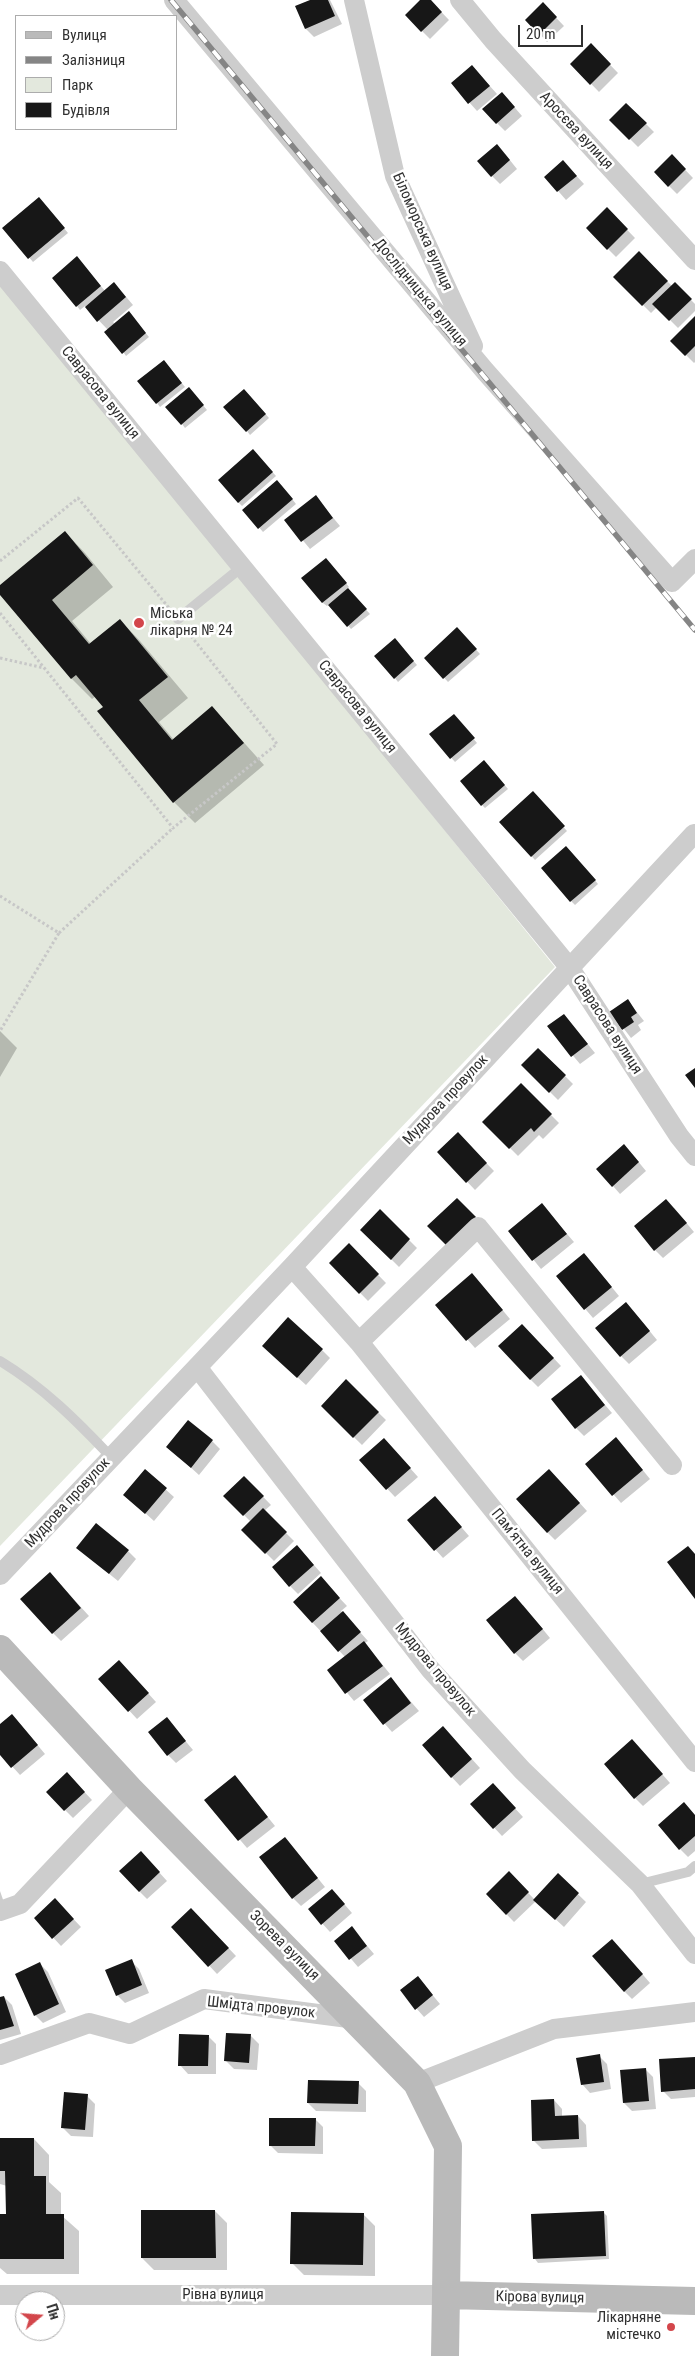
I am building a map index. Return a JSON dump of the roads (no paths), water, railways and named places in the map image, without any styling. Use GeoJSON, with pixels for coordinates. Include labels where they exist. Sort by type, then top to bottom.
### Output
{"type":"FeatureCollection","features":[{"type":"Feature","properties":{"kind":"street","name":"Дослідницька вулиця"},"geometry":{"type":"LineString","coordinates":[[174,0],[485,371],[672,582],[695,560]]}},
{"type":"Feature","properties":{"kind":"street","name":"Біломорська вулиця"},"geometry":{"type":"LineString","coordinates":[[356,0],[395,176],[485,371]]}},
{"type":"Feature","properties":{"kind":"street","name":"Аросєва вулиця"},"geometry":{"type":"LineString","coordinates":[[460,0],[493,40],[695,260]]}},
{"type":"Feature","properties":{"kind":"street","name":"Саврасова вулиця"},"geometry":{"type":"LineString","coordinates":[[0,271],[569,967],[679,1136],[695,1156]]}},
{"type":"Feature","properties":{"kind":"street","name":"Мудрова провулок"},"geometry":{"type":"LineString","coordinates":[[0,1575],[292,1267],[694,834]]}},
{"type":"Feature","properties":{"kind":"street"},"geometry":{"type":"LineString","coordinates":[[359,1342],[478,1227],[672,1465]]}},
{"type":"Feature","properties":{"kind":"street","name":"Пам’ятна вулиця"},"geometry":{"type":"LineString","coordinates":[[292,1267],[359,1342],[695,1762]]}},
{"type":"Feature","properties":{"kind":"street","name":"Мудрова провулок"},"geometry":{"type":"LineString","coordinates":[[197,1366],[430,1669],[522,1770],[640,1884],[695,1954]]}},
{"type":"Feature","properties":{"kind":"street","name":"Зорева вулиця"},"geometry":{"type":"LineString","coordinates":[[0,1649],[129,1789],[417,2083],[448,2146],[446,2296]]}},
{"type":"Feature","properties":{"kind":"street"},"geometry":{"type":"LineString","coordinates":[[0,1911],[20,1904],[129,1789]]}},
{"type":"Feature","properties":{"kind":"street","name":"Шмідта провулок"},"geometry":{"type":"LineString","coordinates":[[0,2055],[90,2022],[130,2034],[204,1999],[356,2019]]}},
{"type":"Feature","properties":{"kind":"street"},"geometry":{"type":"LineString","coordinates":[[417,2083],[554,2029],[695,2012]]}},
{"type":"Feature","properties":{"kind":"street","name":"Рівна вулиця"},"geometry":{"type":"LineString","coordinates":[[0,2295],[446,2296]]}},
{"type":"Feature","properties":{"kind":"street"},"geometry":{"type":"LineString","coordinates":[[445,2356],[446,2296]]}},
{"type":"Feature","properties":{"kind":"street","name":"Кірова вулиця"},"geometry":{"type":"LineString","coordinates":[[446,2296],[695,2301]]}},
{"type":"Feature","properties":{"kind":"lane"},"geometry":{"type":"LineString","coordinates":[[178,619],[243,566]]}},
{"type":"Feature","properties":{"kind":"lane"},"geometry":{"type":"LineString","coordinates":[[0,1361],[29,1379],[75,1419],[111,1458]]}},
{"type":"Feature","properties":{"kind":"lane"},"geometry":{"type":"LineString","coordinates":[[640,1884],[688,1872],[695,1866]]}},
{"type":"Feature","properties":{"kind":"railway"},"geometry":{"type":"LineString","coordinates":[[171,0],[695,630]]}},
{"type":"Feature","properties":{"kind":"place","name":"Міська лікарня № 24"},"geometry":{"type":"Point","coordinates":[139,623]}},
{"type":"Feature","properties":{"kind":"place","name":"Лікарняне містечко"},"geometry":{"type":"Point","coordinates":[671,2327]}}]}
